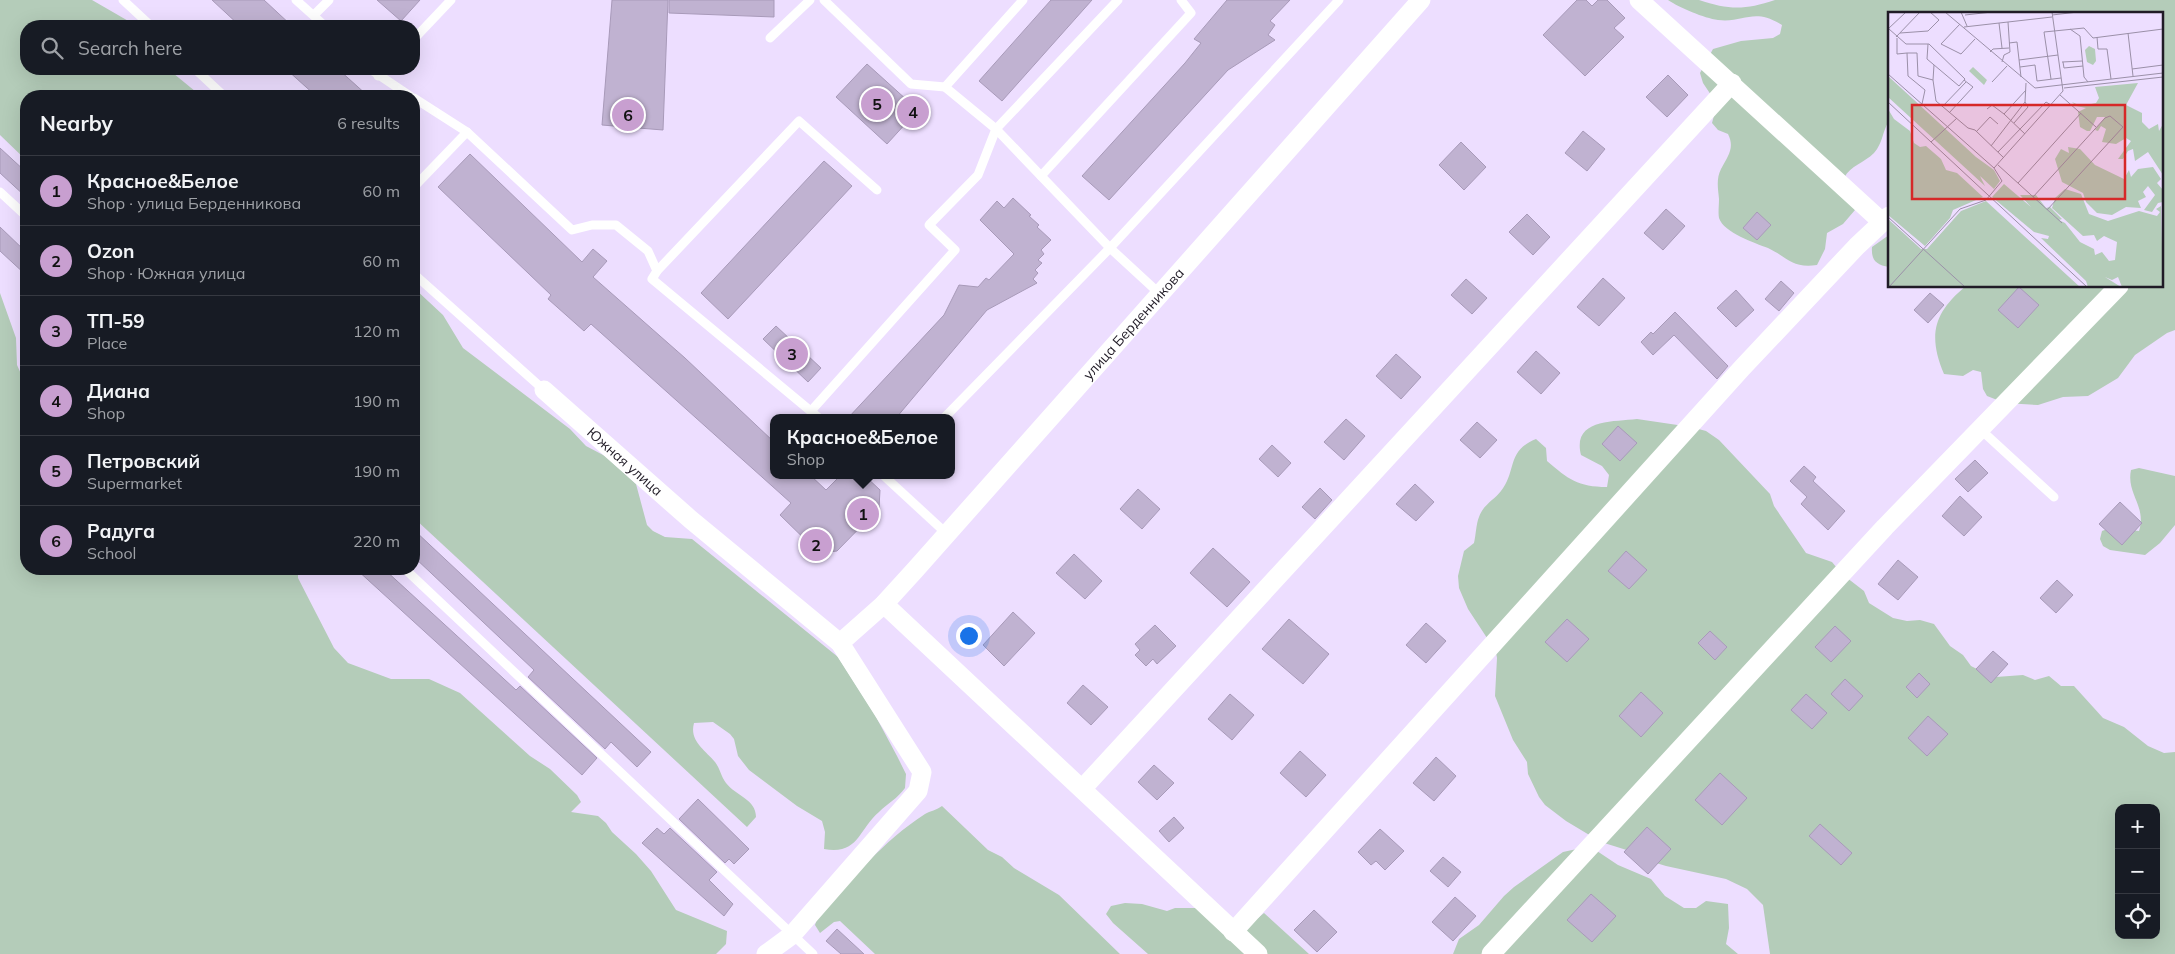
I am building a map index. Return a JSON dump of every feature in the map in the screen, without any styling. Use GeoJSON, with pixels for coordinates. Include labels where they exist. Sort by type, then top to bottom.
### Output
{"type":"FeatureCollection","features":[{"type":"Feature","properties":{"kind":"street","name":"улица Берденникова"},"geometry":{"type":"LineString","coordinates":[[840,643],[884,604],[1161,295],[1421,0]]}},
{"type":"Feature","properties":{"kind":"street"},"geometry":{"type":"LineString","coordinates":[[1233,932],[1742,368],[1857,246],[1886,219],[1639,0]]}},
{"type":"Feature","properties":{"kind":"street"},"geometry":{"type":"LineString","coordinates":[[1082,789],[1732,83]]}},
{"type":"Feature","properties":{"kind":"street"},"geometry":{"type":"LineString","coordinates":[[1491,954],[1884,527],[2117,288]]}},
{"type":"Feature","properties":{"kind":"street","name":"Южная улица"},"geometry":{"type":"LineString","coordinates":[[544,390],[690,519],[840,643],[922,772],[918,791],[792,935],[766,954]]}},
{"type":"Feature","properties":{"kind":"street"},"geometry":{"type":"LineString","coordinates":[[884,604],[1258,954]]}},
{"type":"Feature","properties":{"kind":"lane"},"geometry":{"type":"LineString","coordinates":[[123,0],[145,20]]}},
{"type":"Feature","properties":{"kind":"lane"},"geometry":{"type":"LineString","coordinates":[[296,0],[318,20]]}},
{"type":"Feature","properties":{"kind":"lane"},"geometry":{"type":"LineString","coordinates":[[314,16],[329,0]]}},
{"type":"Feature","properties":{"kind":"lane"},"geometry":{"type":"LineString","coordinates":[[420,33],[451,0]]}},
{"type":"Feature","properties":{"kind":"lane"},"geometry":{"type":"LineString","coordinates":[[770,38],[810,0]]}},
{"type":"Feature","properties":{"kind":"lane"},"geometry":{"type":"LineString","coordinates":[[824,0],[911,84],[944,87],[996,129],[1110,248],[1161,295]]}},
{"type":"Feature","properties":{"kind":"lane"},"geometry":{"type":"LineString","coordinates":[[944,87],[1023,0]]}},
{"type":"Feature","properties":{"kind":"lane"},"geometry":{"type":"LineString","coordinates":[[816,414],[955,250],[929,226],[978,175],[996,129],[1118,0]]}},
{"type":"Feature","properties":{"kind":"lane"},"geometry":{"type":"LineString","coordinates":[[1042,176],[1191,13],[1181,0]]}},
{"type":"Feature","properties":{"kind":"lane"},"geometry":{"type":"LineString","coordinates":[[948,414],[1110,248],[1339,0]]}},
{"type":"Feature","properties":{"kind":"lane"},"geometry":{"type":"LineString","coordinates":[[201,75],[218,90]]}},
{"type":"Feature","properties":{"kind":"lane"},"geometry":{"type":"LineString","coordinates":[[378,76],[400,90]]}},
{"type":"Feature","properties":{"kind":"lane"},"geometry":{"type":"LineString","coordinates":[[420,102],[467,132],[572,230],[592,226],[616,226],[648,251],[657,271]]}},
{"type":"Feature","properties":{"kind":"lane"},"geometry":{"type":"LineString","coordinates":[[814,414],[652,279],[657,271],[800,121],[876,190]]}},
{"type":"Feature","properties":{"kind":"lane"},"geometry":{"type":"LineString","coordinates":[[420,181],[467,132]]}},
{"type":"Feature","properties":{"kind":"lane"},"geometry":{"type":"LineString","coordinates":[[0,192],[20,210]]}},
{"type":"Feature","properties":{"kind":"lane","name":"Южная улица"},"geometry":{"type":"LineString","coordinates":[[420,279],[544,390]]}},
{"type":"Feature","properties":{"kind":"lane"},"geometry":{"type":"LineString","coordinates":[[1980,429],[2054,497]]}},
{"type":"Feature","properties":{"kind":"lane"},"geometry":{"type":"LineString","coordinates":[[889,479],[947,534]]}},
{"type":"Feature","properties":{"kind":"lane"},"geometry":{"type":"LineString","coordinates":[[411,575],[813,954]]}},
{"type":"Feature","properties":{"kind":"green space"},"geometry":{"type":"Polygon","coordinates":[[[0,0],[92,0],[127,20],[20,20],[20,75],[175,75],[194,90],[20,90],[20,154],[0,135],[0,0]]]}},
{"type":"Feature","properties":{"kind":"green space"},"geometry":{"type":"Polygon","coordinates":[[[1668,0],[1699,0],[1719,6],[1737,8],[1755,6],[1775,0],[2175,0],[2175,330],[2167,333],[2135,355],[2118,378],[2088,396],[2063,397],[2038,405],[2005,403],[1987,396],[1983,389],[1981,372],[1973,370],[1963,376],[1944,374],[1936,348],[1935,337],[1940,316],[1946,306],[1964,288],[2162,288],[2162,12],[1888,12],[1888,123],[1874,153],[1850,170],[1844,178],[1855,210],[1843,224],[1827,233],[1825,249],[1817,265],[1809,266],[1796,264],[1768,248],[1733,233],[1719,218],[1719,173],[1730,152],[1731,144],[1728,134],[1718,130],[1712,123],[1717,104],[1703,83],[1700,73],[1713,49],[1741,41],[1773,38],[1780,34],[1782,25],[1764,17],[1756,16],[1735,20],[1712,19],[1668,0]]]}},
{"type":"Feature","properties":{"kind":"green space"},"geometry":{"type":"Polygon","coordinates":[[[1888,236],[1888,267],[1875,261],[1872,247],[1888,236]]]}},
{"type":"Feature","properties":{"kind":"green space"},"geometry":{"type":"Polygon","coordinates":[[[0,293],[16,338],[17,365],[20,372],[20,575],[298,575],[334,648],[348,663],[391,679],[429,679],[460,693],[530,756],[550,769],[577,795],[581,802],[571,812],[598,816],[606,823],[612,832],[651,871],[676,910],[727,931],[726,944],[716,954],[0,954],[0,293]]]}},
{"type":"Feature","properties":{"kind":"green space"},"geometry":{"type":"Polygon","coordinates":[[[420,294],[443,315],[463,348],[570,429],[586,446],[605,456],[636,484],[647,525],[653,531],[665,537],[692,539],[838,657],[875,715],[906,774],[905,788],[872,819],[857,840],[851,845],[836,850],[824,849],[825,832],[822,821],[797,806],[749,770],[738,756],[734,739],[730,734],[713,722],[694,723],[693,729],[696,740],[717,764],[726,783],[753,806],[756,817],[747,827],[420,524],[420,294]]]}},
{"type":"Feature","properties":{"kind":"green space"},"geometry":{"type":"Polygon","coordinates":[[[1637,419],[1706,431],[1719,440],[1770,494],[1774,506],[1806,553],[1832,562],[1842,574],[1864,591],[1869,603],[1893,618],[1907,621],[1920,620],[1934,624],[1950,646],[1963,655],[1971,666],[1983,672],[1996,677],[2023,675],[2035,680],[2049,676],[2061,686],[2074,686],[2103,718],[2124,727],[2148,746],[2164,753],[2175,752],[2175,954],[1770,954],[1763,905],[1747,889],[1726,879],[1643,859],[1633,852],[1601,842],[1566,821],[1545,805],[1528,774],[1527,762],[1513,740],[1495,696],[1497,658],[1495,647],[1468,609],[1459,588],[1458,576],[1464,551],[1474,543],[1477,523],[1481,513],[1506,484],[1516,455],[1527,444],[1536,439],[1546,448],[1547,461],[1574,481],[1597,487],[1607,487],[1609,475],[1602,466],[1581,455],[1580,443],[1582,435],[1588,429],[1606,422],[1637,419]]]}},
{"type":"Feature","properties":{"kind":"green space"},"geometry":{"type":"Polygon","coordinates":[[[2139,468],[2175,476],[2175,525],[2160,543],[2145,555],[2110,550],[2103,546],[2100,539],[2102,531],[2110,528],[2139,531],[2141,522],[2139,507],[2130,478],[2131,470],[2139,468]]]}},
{"type":"Feature","properties":{"kind":"green space"},"geometry":{"type":"Polygon","coordinates":[[[942,806],[988,850],[1002,857],[1014,868],[1059,895],[1120,954],[875,954],[840,921],[834,922],[820,933],[815,925],[818,916],[868,862],[895,836],[925,814],[942,806]]]}},
{"type":"Feature","properties":{"kind":"green space"},"geometry":{"type":"Polygon","coordinates":[[[1586,847],[1597,851],[1618,865],[1651,879],[1665,896],[1684,908],[1696,908],[1706,901],[1728,904],[1729,928],[1726,944],[1738,954],[1453,954],[1459,939],[1479,925],[1514,887],[1563,852],[1586,847]]]}},
{"type":"Feature","properties":{"kind":"green space"},"geometry":{"type":"Polygon","coordinates":[[[1125,903],[1142,904],[1167,911],[1175,908],[1203,908],[1231,918],[1258,918],[1264,913],[1309,954],[1148,954],[1113,923],[1106,914],[1111,906],[1125,903]]]}},
{"type":"Feature","properties":{"kind":"building"},"geometry":{"type":"Polygon","coordinates":[[[212,0],[264,0],[286,20],[234,20],[212,0]]]}},
{"type":"Feature","properties":{"kind":"building"},"geometry":{"type":"Polygon","coordinates":[[[377,0],[420,0],[400,20],[377,0]]]}},
{"type":"Feature","properties":{"kind":"building"},"geometry":{"type":"Polygon","coordinates":[[[612,0],[668,0],[663,130],[602,125],[612,0]]]}},
{"type":"Feature","properties":{"kind":"building"},"geometry":{"type":"Polygon","coordinates":[[[669,0],[774,0],[774,17],[669,13],[669,0]]]}},
{"type":"Feature","properties":{"kind":"building"},"geometry":{"type":"Polygon","coordinates":[[[1051,0],[1092,0],[1002,101],[979,81],[1051,0]]]}},
{"type":"Feature","properties":{"kind":"building"},"geometry":{"type":"Polygon","coordinates":[[[1227,0],[1290,0],[1270,21],[1275,25],[1268,35],[1275,40],[1228,70],[1109,200],[1082,176],[1185,63],[1201,43],[1194,39],[1227,0]]]}},
{"type":"Feature","properties":{"kind":"building"},"geometry":{"type":"Polygon","coordinates":[[[1577,0],[1586,0],[1592,6],[1598,0],[1607,0],[1625,18],[1614,28],[1624,37],[1585,76],[1543,35],[1577,0]]]}},
{"type":"Feature","properties":{"kind":"building"},"geometry":{"type":"Polygon","coordinates":[[[867,64],[918,110],[887,144],[836,97],[867,64]]]}},
{"type":"Feature","properties":{"kind":"building"},"geometry":{"type":"Polygon","coordinates":[[[293,75],[345,75],[361,90],[309,90],[293,75]]]}},
{"type":"Feature","properties":{"kind":"building"},"geometry":{"type":"Polygon","coordinates":[[[1668,75],[1688,95],[1667,117],[1646,97],[1668,75]]]}},
{"type":"Feature","properties":{"kind":"building"},"geometry":{"type":"Polygon","coordinates":[[[1583,131],[1605,149],[1587,171],[1565,153],[1583,131]]]}},
{"type":"Feature","properties":{"kind":"building"},"geometry":{"type":"Polygon","coordinates":[[[1461,142],[1486,167],[1464,190],[1439,165],[1461,142]]]}},
{"type":"Feature","properties":{"kind":"building"},"geometry":{"type":"Polygon","coordinates":[[[0,148],[20,166],[20,191],[0,173],[0,148]]]}},
{"type":"Feature","properties":{"kind":"building"},"geometry":{"type":"Polygon","coordinates":[[[470,154],[582,262],[593,249],[607,261],[593,277],[685,358],[770,438],[770,479],[814,479],[826,490],[837,479],[868,479],[880,490],[879,508],[837,551],[819,553],[780,515],[791,503],[591,324],[584,331],[548,299],[551,295],[438,187],[470,154]]]}},
{"type":"Feature","properties":{"kind":"building"},"geometry":{"type":"Polygon","coordinates":[[[824,161],[852,186],[728,319],[701,293],[824,161]]]}},
{"type":"Feature","properties":{"kind":"building"},"geometry":{"type":"Polygon","coordinates":[[[1013,198],[1031,215],[1029,216],[1039,225],[1037,227],[1051,240],[1041,250],[1044,254],[1038,260],[1042,263],[1035,270],[1038,273],[1033,279],[1037,283],[987,310],[899,414],[852,414],[944,315],[959,285],[978,287],[986,278],[989,280],[1014,254],[980,220],[997,201],[1004,208],[1013,198]]]}},
{"type":"Feature","properties":{"kind":"building"},"geometry":{"type":"Polygon","coordinates":[[[1666,209],[1685,226],[1663,250],[1644,233],[1666,209]]]}},
{"type":"Feature","properties":{"kind":"building"},"geometry":{"type":"Polygon","coordinates":[[[1757,212],[1771,225],[1757,240],[1743,228],[1757,212]]]}},
{"type":"Feature","properties":{"kind":"building"},"geometry":{"type":"Polygon","coordinates":[[[1527,214],[1550,237],[1533,255],[1509,232],[1527,214]]]}},
{"type":"Feature","properties":{"kind":"building"},"geometry":{"type":"Polygon","coordinates":[[[0,227],[20,246],[20,269],[0,251],[0,227]]]}},
{"type":"Feature","properties":{"kind":"building"},"geometry":{"type":"Polygon","coordinates":[[[1603,278],[1625,298],[1599,326],[1577,307],[1603,278]]]}},
{"type":"Feature","properties":{"kind":"building"},"geometry":{"type":"Polygon","coordinates":[[[1466,279],[1487,298],[1472,314],[1451,295],[1466,279]]]}},
{"type":"Feature","properties":{"kind":"building"},"geometry":{"type":"Polygon","coordinates":[[[1781,281],[1794,293],[1779,311],[1765,299],[1781,281]]]}},
{"type":"Feature","properties":{"kind":"building"},"geometry":{"type":"Polygon","coordinates":[[[2018,288],[2039,305],[2018,328],[1998,310],[2018,288]]]}},
{"type":"Feature","properties":{"kind":"building"},"geometry":{"type":"Polygon","coordinates":[[[1736,290],[1754,310],[1736,327],[1717,308],[1736,290]]]}},
{"type":"Feature","properties":{"kind":"building"},"geometry":{"type":"Polygon","coordinates":[[[1930,293],[1944,305],[1928,323],[1914,310],[1930,293]]]}},
{"type":"Feature","properties":{"kind":"building"},"geometry":{"type":"Polygon","coordinates":[[[1675,312],[1728,366],[1717,379],[1674,335],[1653,355],[1641,342],[1651,332],[1653,334],[1675,312]]]}},
{"type":"Feature","properties":{"kind":"building"},"geometry":{"type":"Polygon","coordinates":[[[776,326],[821,368],[808,382],[763,339],[776,326]]]}},
{"type":"Feature","properties":{"kind":"building"},"geometry":{"type":"Polygon","coordinates":[[[1536,351],[1560,373],[1541,394],[1517,372],[1536,351]]]}},
{"type":"Feature","properties":{"kind":"building"},"geometry":{"type":"Polygon","coordinates":[[[1396,354],[1421,377],[1401,399],[1376,376],[1396,354]]]}},
{"type":"Feature","properties":{"kind":"building"},"geometry":{"type":"Polygon","coordinates":[[[1346,419],[1365,436],[1344,460],[1324,442],[1346,419]]]}},
{"type":"Feature","properties":{"kind":"building"},"geometry":{"type":"Polygon","coordinates":[[[1477,422],[1497,440],[1480,458],[1460,440],[1477,422]]]}},
{"type":"Feature","properties":{"kind":"building"},"geometry":{"type":"Polygon","coordinates":[[[1618,426],[1637,443],[1620,461],[1602,444],[1618,426]]]}},
{"type":"Feature","properties":{"kind":"building"},"geometry":{"type":"Polygon","coordinates":[[[1272,445],[1291,463],[1278,477],[1259,459],[1272,445]]]}},
{"type":"Feature","properties":{"kind":"building"},"geometry":{"type":"Polygon","coordinates":[[[1975,460],[1988,473],[1968,492],[1955,479],[1975,460]]]}},
{"type":"Feature","properties":{"kind":"building"},"geometry":{"type":"Polygon","coordinates":[[[1804,466],[1816,477],[1813,481],[1845,511],[1828,530],[1801,504],[1807,497],[1790,481],[1804,466]]]}},
{"type":"Feature","properties":{"kind":"building"},"geometry":{"type":"Polygon","coordinates":[[[1415,484],[1434,502],[1416,521],[1396,504],[1415,484]]]}},
{"type":"Feature","properties":{"kind":"building"},"geometry":{"type":"Polygon","coordinates":[[[1320,488],[1332,500],[1315,519],[1302,507],[1320,488]]]}},
{"type":"Feature","properties":{"kind":"building"},"geometry":{"type":"Polygon","coordinates":[[[1138,489],[1160,509],[1142,529],[1120,509],[1138,489]]]}},
{"type":"Feature","properties":{"kind":"building"},"geometry":{"type":"Polygon","coordinates":[[[1960,496],[1982,517],[1964,536],[1942,516],[1960,496]]]}},
{"type":"Feature","properties":{"kind":"building"},"geometry":{"type":"Polygon","coordinates":[[[2120,502],[2142,523],[2122,545],[2099,524],[2120,502]]]}},
{"type":"Feature","properties":{"kind":"building"},"geometry":{"type":"Polygon","coordinates":[[[420,536],[651,752],[637,767],[611,742],[605,749],[528,677],[534,670],[420,563],[420,536]]]}},
{"type":"Feature","properties":{"kind":"building"},"geometry":{"type":"Polygon","coordinates":[[[1213,548],[1250,582],[1227,607],[1190,573],[1213,548]]]}},
{"type":"Feature","properties":{"kind":"building"},"geometry":{"type":"Polygon","coordinates":[[[1626,551],[1647,570],[1629,589],[1608,571],[1626,551]]]}},
{"type":"Feature","properties":{"kind":"building"},"geometry":{"type":"Polygon","coordinates":[[[1074,554],[1102,581],[1085,599],[1056,573],[1074,554]]]}},
{"type":"Feature","properties":{"kind":"building"},"geometry":{"type":"Polygon","coordinates":[[[1898,560],[1918,577],[1898,600],[1878,584],[1898,560]]]}},
{"type":"Feature","properties":{"kind":"building"},"geometry":{"type":"Polygon","coordinates":[[[363,575],[391,575],[516,690],[520,686],[597,758],[582,775],[363,575]]]}},
{"type":"Feature","properties":{"kind":"building"},"geometry":{"type":"Polygon","coordinates":[[[2057,580],[2073,595],[2056,613],[2040,598],[2057,580]]]}},
{"type":"Feature","properties":{"kind":"building"},"geometry":{"type":"Polygon","coordinates":[[[1013,612],[1035,633],[1004,666],[983,645],[1013,612]]]}},
{"type":"Feature","properties":{"kind":"building"},"geometry":{"type":"Polygon","coordinates":[[[1289,619],[1329,654],[1303,684],[1262,649],[1289,619]]]}},
{"type":"Feature","properties":{"kind":"building"},"geometry":{"type":"Polygon","coordinates":[[[1567,619],[1589,639],[1567,662],[1545,642],[1567,619]]]}},
{"type":"Feature","properties":{"kind":"building"},"geometry":{"type":"Polygon","coordinates":[[[1426,623],[1446,641],[1426,663],[1406,645],[1426,623]]]}},
{"type":"Feature","properties":{"kind":"building"},"geometry":{"type":"Polygon","coordinates":[[[1155,625],[1176,646],[1157,664],[1153,659],[1146,666],[1135,655],[1140,650],[1135,644],[1155,625]]]}},
{"type":"Feature","properties":{"kind":"building"},"geometry":{"type":"Polygon","coordinates":[[[1835,626],[1851,641],[1831,662],[1815,647],[1835,626]]]}},
{"type":"Feature","properties":{"kind":"building"},"geometry":{"type":"Polygon","coordinates":[[[1710,631],[1727,647],[1715,660],[1698,643],[1710,631]]]}},
{"type":"Feature","properties":{"kind":"building"},"geometry":{"type":"Polygon","coordinates":[[[1993,651],[2008,664],[1991,683],[1976,669],[1993,651]]]}},
{"type":"Feature","properties":{"kind":"building"},"geometry":{"type":"Polygon","coordinates":[[[1919,673],[1930,684],[1917,698],[1906,687],[1919,673]]]}},
{"type":"Feature","properties":{"kind":"building"},"geometry":{"type":"Polygon","coordinates":[[[1845,679],[1863,696],[1849,711],[1831,694],[1845,679]]]}},
{"type":"Feature","properties":{"kind":"building"},"geometry":{"type":"Polygon","coordinates":[[[1083,685],[1108,707],[1091,725],[1067,703],[1083,685]]]}},
{"type":"Feature","properties":{"kind":"building"},"geometry":{"type":"Polygon","coordinates":[[[1641,692],[1663,713],[1641,737],[1619,716],[1641,692]]]}},
{"type":"Feature","properties":{"kind":"building"},"geometry":{"type":"Polygon","coordinates":[[[1230,694],[1254,715],[1232,740],[1208,719],[1230,694]]]}},
{"type":"Feature","properties":{"kind":"building"},"geometry":{"type":"Polygon","coordinates":[[[1806,694],[1827,713],[1812,729],[1791,710],[1806,694]]]}},
{"type":"Feature","properties":{"kind":"building"},"geometry":{"type":"Polygon","coordinates":[[[1928,716],[1948,734],[1927,756],[1908,738],[1928,716]]]}},
{"type":"Feature","properties":{"kind":"building"},"geometry":{"type":"Polygon","coordinates":[[[1300,751],[1326,775],[1306,797],[1280,773],[1300,751]]]}},
{"type":"Feature","properties":{"kind":"building"},"geometry":{"type":"Polygon","coordinates":[[[1436,757],[1456,776],[1434,801],[1413,783],[1436,757]]]}},
{"type":"Feature","properties":{"kind":"building"},"geometry":{"type":"Polygon","coordinates":[[[1154,765],[1174,783],[1157,800],[1138,782],[1154,765]]]}},
{"type":"Feature","properties":{"kind":"building"},"geometry":{"type":"Polygon","coordinates":[[[1720,773],[1747,798],[1722,825],[1695,800],[1720,773]]]}},
{"type":"Feature","properties":{"kind":"building"},"geometry":{"type":"Polygon","coordinates":[[[698,799],[749,849],[734,864],[729,859],[725,863],[679,819],[698,799]]]}},
{"type":"Feature","properties":{"kind":"building"},"geometry":{"type":"Polygon","coordinates":[[[1174,817],[1184,828],[1169,842],[1159,831],[1174,817]]]}},
{"type":"Feature","properties":{"kind":"building"},"geometry":{"type":"Polygon","coordinates":[[[1820,824],[1852,853],[1841,865],[1809,836],[1820,824]]]}},
{"type":"Feature","properties":{"kind":"building"},"geometry":{"type":"Polygon","coordinates":[[[1647,827],[1671,849],[1648,874],[1624,852],[1647,827]]]}},
{"type":"Feature","properties":{"kind":"building"},"geometry":{"type":"Polygon","coordinates":[[[657,828],[664,834],[670,828],[717,872],[709,880],[733,904],[724,916],[642,843],[657,828]]]}},
{"type":"Feature","properties":{"kind":"building"},"geometry":{"type":"Polygon","coordinates":[[[1380,829],[1404,851],[1385,870],[1376,861],[1371,865],[1358,852],[1380,829]]]}},
{"type":"Feature","properties":{"kind":"building"},"geometry":{"type":"Polygon","coordinates":[[[1443,857],[1461,872],[1448,887],[1430,871],[1443,857]]]}},
{"type":"Feature","properties":{"kind":"building"},"geometry":{"type":"Polygon","coordinates":[[[1591,894],[1616,916],[1592,942],[1567,920],[1591,894]]]}},
{"type":"Feature","properties":{"kind":"building"},"geometry":{"type":"Polygon","coordinates":[[[1455,897],[1476,916],[1453,941],[1432,922],[1455,897]]]}},
{"type":"Feature","properties":{"kind":"building"},"geometry":{"type":"Polygon","coordinates":[[[1314,910],[1337,932],[1317,952],[1294,930],[1314,910]]]}},
{"type":"Feature","properties":{"kind":"building"},"geometry":{"type":"Polygon","coordinates":[[[837,929],[864,954],[841,954],[826,941],[837,929]]]}},
{"type":"Feature","properties":{"kind":"place","name":"Петровский"},"geometry":{"type":"Point","coordinates":[877,104]}},
{"type":"Feature","properties":{"kind":"place","name":"Диана"},"geometry":{"type":"Point","coordinates":[913,112]}},
{"type":"Feature","properties":{"kind":"place","name":"Радуга"},"geometry":{"type":"Point","coordinates":[628,115]}},
{"type":"Feature","properties":{"kind":"place","name":"ТП-59"},"geometry":{"type":"Point","coordinates":[792,354]}},
{"type":"Feature","properties":{"kind":"place","name":"Красное&Белое"},"geometry":{"type":"Point","coordinates":[863,514]}},
{"type":"Feature","properties":{"kind":"place","name":"Ozon"},"geometry":{"type":"Point","coordinates":[816,545]}}]}
